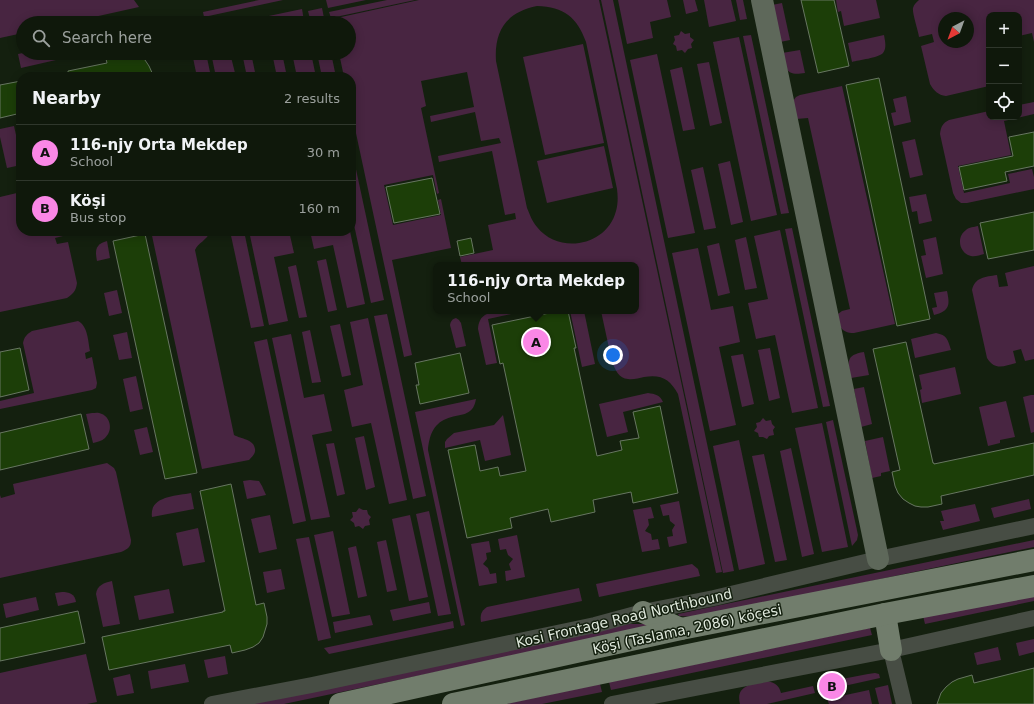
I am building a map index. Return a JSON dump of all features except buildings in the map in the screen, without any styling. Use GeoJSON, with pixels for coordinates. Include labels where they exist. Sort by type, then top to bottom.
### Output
{"type":"FeatureCollection","features":[{"type":"Feature","properties":{"kind":"main road","name":"Köşi (Taslama, 2086) köçesi"},"geometry":{"type":"LineString","coordinates":[[340,704],[682,629],[1034,560]]}},
{"type":"Feature","properties":{"kind":"main road","name":"Köşi (Taslama, 2086) köçesi"},"geometry":{"type":"LineString","coordinates":[[453,704],[885,614],[1034,586]]}},
{"type":"Feature","properties":{"kind":"main road"},"geometry":{"type":"LineString","coordinates":[[643,612],[682,629]]}},
{"type":"Feature","properties":{"kind":"main road"},"geometry":{"type":"LineString","coordinates":[[885,614],[891,650]]}},
{"type":"Feature","properties":{"kind":"street"},"geometry":{"type":"LineString","coordinates":[[762,0],[878,560]]}},
{"type":"Feature","properties":{"kind":"street","name":"Kosi Frontage Road Northbound"},"geometry":{"type":"LineString","coordinates":[[212,704],[312,685],[596,625],[643,612],[714,598],[1034,526]]}},
{"type":"Feature","properties":{"kind":"street"},"geometry":{"type":"LineString","coordinates":[[612,704],[891,650],[1034,618]]}},
{"type":"Feature","properties":{"kind":"street"},"geometry":{"type":"LineString","coordinates":[[891,650],[904,704]]}},
{"type":"Feature","properties":{"kind":"shaded area"},"geometry":{"type":"Polygon","coordinates":[[[0,0],[134,0],[139,7],[98,16],[16,16],[16,35],[0,38],[0,0]]]}},
{"type":"Feature","properties":{"kind":"shaded area"},"geometry":{"type":"Polygon","coordinates":[[[259,0],[283,0],[209,16],[204,16],[203,12],[259,0]]]}},
{"type":"Feature","properties":{"kind":"shaded area"},"geometry":{"type":"Polygon","coordinates":[[[326,0],[366,0],[328,8],[326,0]]]}},
{"type":"Feature","properties":{"kind":"shaded area"},"geometry":{"type":"Polygon","coordinates":[[[387,0],[415,0],[340,16],[330,16],[329,12],[387,0]]]}},
{"type":"Feature","properties":{"kind":"shaded area"},"geometry":{"type":"Polygon","coordinates":[[[419,0],[599,0],[722,572],[716,573],[678,394],[668,381],[660,377],[650,376],[625,379],[614,368],[612,362],[602,314],[639,314],[639,262],[461,262],[460,257],[493,250],[488,225],[516,219],[515,213],[505,215],[492,151],[439,162],[438,156],[501,143],[499,138],[481,141],[475,112],[431,122],[430,116],[474,107],[467,72],[421,81],[426,106],[421,108],[439,193],[437,194],[433,175],[384,185],[393,225],[441,215],[438,200],[441,199],[451,248],[392,260],[412,355],[404,357],[356,133],[356,72],[343,72],[340,60],[356,60],[356,16],[346,16],[419,0]],[[537,6],[518,13],[510,18],[504,24],[497,40],[496,61],[527,208],[531,218],[546,236],[557,241],[581,243],[593,239],[603,232],[611,223],[617,206],[617,189],[586,42],[574,20],[562,11],[537,6]]]}},
{"type":"Feature","properties":{"kind":"shaded area"},"geometry":{"type":"Polygon","coordinates":[[[601,0],[613,0],[734,571],[723,573],[601,0]]]}},
{"type":"Feature","properties":{"kind":"shaded area"},"geometry":{"type":"Polygon","coordinates":[[[618,0],[667,0],[671,17],[650,22],[653,38],[627,44],[618,0]]]}},
{"type":"Feature","properties":{"kind":"shaded area"},"geometry":{"type":"Polygon","coordinates":[[[683,0],[695,0],[698,11],[686,14],[683,0]]]}},
{"type":"Feature","properties":{"kind":"shaded area"},"geometry":{"type":"Polygon","coordinates":[[[704,0],[731,0],[736,21],[709,27],[704,0]]]}},
{"type":"Feature","properties":{"kind":"shaded area"},"geometry":{"type":"Polygon","coordinates":[[[736,0],[743,0],[747,19],[740,20],[736,0]]]}},
{"type":"Feature","properties":{"kind":"shaded area"},"geometry":{"type":"Polygon","coordinates":[[[836,0],[876,0],[880,18],[844,26],[841,11],[838,12],[836,0]]]}},
{"type":"Feature","properties":{"kind":"shaded area"},"geometry":{"type":"Polygon","coordinates":[[[919,0],[1034,0],[1034,42],[1032,33],[1022,35],[1022,12],[986,12],[986,87],[946,96],[941,95],[935,91],[930,84],[921,46],[934,42],[932,34],[919,37],[914,18],[914,5],[919,0]]]}},
{"type":"Feature","properties":{"kind":"shaded area"},"geometry":{"type":"Polygon","coordinates":[[[782,3],[790,40],[780,42],[772,5],[782,3]]]}},
{"type":"Feature","properties":{"kind":"shaded area"},"geometry":{"type":"Polygon","coordinates":[[[322,8],[324,16],[309,16],[308,11],[322,8]]]}},
{"type":"Feature","properties":{"kind":"shaded area"},"geometry":{"type":"Polygon","coordinates":[[[302,9],[303,16],[269,16],[302,9]]]}},
{"type":"Feature","properties":{"kind":"shaded area"},"geometry":{"type":"Polygon","coordinates":[[[681,31],[685,34],[690,33],[690,37],[694,40],[691,44],[692,48],[688,49],[685,53],[682,50],[677,51],[676,46],[673,44],[675,40],[674,36],[679,35],[681,31]]]}},
{"type":"Feature","properties":{"kind":"shaded area"},"geometry":{"type":"Polygon","coordinates":[[[751,35],[789,213],[781,214],[743,36],[751,35]]]}},
{"type":"Feature","properties":{"kind":"shaded area"},"geometry":{"type":"Polygon","coordinates":[[[884,35],[885,47],[881,55],[852,62],[848,43],[884,35]]]}},
{"type":"Feature","properties":{"kind":"shaded area"},"geometry":{"type":"Polygon","coordinates":[[[739,37],[777,215],[751,221],[713,42],[739,37]]]}},
{"type":"Feature","properties":{"kind":"shaded area"},"geometry":{"type":"Polygon","coordinates":[[[583,44],[604,143],[545,155],[523,57],[583,44]]]}},
{"type":"Feature","properties":{"kind":"shaded area"},"geometry":{"type":"Polygon","coordinates":[[[800,50],[805,73],[794,74],[786,68],[782,53],[800,50]]]}},
{"type":"Feature","properties":{"kind":"shaded area"},"geometry":{"type":"Polygon","coordinates":[[[657,54],[695,233],[668,238],[630,60],[657,54]]]}},
{"type":"Feature","properties":{"kind":"shaded area"},"geometry":{"type":"Polygon","coordinates":[[[19,60],[56,60],[21,68],[19,60]]]}},
{"type":"Feature","properties":{"kind":"shaded area"},"geometry":{"type":"Polygon","coordinates":[[[193,60],[207,60],[210,72],[196,72],[193,60]]]}},
{"type":"Feature","properties":{"kind":"shaded area"},"geometry":{"type":"Polygon","coordinates":[[[212,60],[232,60],[235,72],[215,72],[212,60]]]}},
{"type":"Feature","properties":{"kind":"shaded area"},"geometry":{"type":"Polygon","coordinates":[[[243,60],[252,60],[255,72],[246,72],[243,60]]]}},
{"type":"Feature","properties":{"kind":"shaded area"},"geometry":{"type":"Polygon","coordinates":[[[273,60],[283,60],[286,72],[276,72],[273,60]]]}},
{"type":"Feature","properties":{"kind":"shaded area"},"geometry":{"type":"Polygon","coordinates":[[[293,60],[312,60],[315,72],[296,72],[293,60]]]}},
{"type":"Feature","properties":{"kind":"shaded area"},"geometry":{"type":"Polygon","coordinates":[[[318,60],[332,60],[335,72],[321,72],[318,60]]]}},
{"type":"Feature","properties":{"kind":"shaded area"},"geometry":{"type":"Polygon","coordinates":[[[709,62],[722,123],[710,126],[697,64],[709,62]]]}},
{"type":"Feature","properties":{"kind":"shaded area"},"geometry":{"type":"Polygon","coordinates":[[[682,67],[695,129],[683,131],[670,70],[682,67]]]}},
{"type":"Feature","properties":{"kind":"shaded area"},"geometry":{"type":"Polygon","coordinates":[[[842,86],[895,324],[854,333],[849,333],[843,330],[839,322],[838,314],[842,311],[850,309],[808,118],[796,119],[793,101],[800,95],[842,86]]]}},
{"type":"Feature","properties":{"kind":"shaded area"},"geometry":{"type":"Polygon","coordinates":[[[906,96],[911,122],[894,126],[891,113],[896,112],[893,99],[906,96]]]}},
{"type":"Feature","properties":{"kind":"shaded area"},"geometry":{"type":"Polygon","coordinates":[[[1034,102],[1034,114],[1022,117],[1022,104],[1034,102]]]}},
{"type":"Feature","properties":{"kind":"shaded area"},"geometry":{"type":"Polygon","coordinates":[[[986,112],[986,120],[1008,120],[1004,121],[1011,155],[958,166],[964,193],[1010,183],[1008,174],[1032,169],[1034,189],[967,203],[961,203],[956,199],[953,193],[940,134],[943,125],[949,120],[986,112]]]}},
{"type":"Feature","properties":{"kind":"shaded area"},"geometry":{"type":"Polygon","coordinates":[[[14,126],[16,135],[16,166],[7,168],[0,137],[0,129],[14,126]]]}},
{"type":"Feature","properties":{"kind":"shaded area"},"geometry":{"type":"Polygon","coordinates":[[[915,139],[923,175],[910,178],[902,142],[915,139]]]}},
{"type":"Feature","properties":{"kind":"shaded area"},"geometry":{"type":"Polygon","coordinates":[[[604,146],[613,188],[547,203],[537,161],[604,146]]]}},
{"type":"Feature","properties":{"kind":"shaded area"},"geometry":{"type":"Polygon","coordinates":[[[730,161],[743,222],[731,225],[718,164],[730,161]]]}},
{"type":"Feature","properties":{"kind":"shaded area"},"geometry":{"type":"Polygon","coordinates":[[[703,167],[716,228],[704,230],[691,170],[703,167]]]}},
{"type":"Feature","properties":{"kind":"shaded area"},"geometry":{"type":"Polygon","coordinates":[[[356,169],[384,300],[371,303],[356,234],[356,169]]]}},
{"type":"Feature","properties":{"kind":"shaded area"},"geometry":{"type":"Polygon","coordinates":[[[16,193],[16,236],[63,236],[55,238],[57,244],[68,242],[77,286],[74,292],[67,298],[0,312],[0,197],[16,193]]]}},
{"type":"Feature","properties":{"kind":"shaded area"},"geometry":{"type":"Polygon","coordinates":[[[926,194],[932,221],[919,224],[917,211],[912,212],[909,197],[926,194]]]}},
{"type":"Feature","properties":{"kind":"shaded area"},"geometry":{"type":"Polygon","coordinates":[[[978,226],[984,254],[971,256],[964,252],[960,241],[963,233],[967,229],[978,226]]]}},
{"type":"Feature","properties":{"kind":"shaded area"},"geometry":{"type":"Polygon","coordinates":[[[792,228],[830,406],[823,407],[785,229],[792,228]]]}},
{"type":"Feature","properties":{"kind":"shaded area"},"geometry":{"type":"Polygon","coordinates":[[[780,230],[818,408],[792,413],[775,335],[756,339],[748,303],[768,299],[754,236],[780,230]]]}},
{"type":"Feature","properties":{"kind":"shaded area"},"geometry":{"type":"Polygon","coordinates":[[[152,236],[208,236],[195,250],[234,435],[250,441],[255,449],[249,460],[202,469],[152,236]]]}},
{"type":"Feature","properties":{"kind":"shaded area"},"geometry":{"type":"Polygon","coordinates":[[[231,236],[245,236],[264,326],[251,328],[231,236]]]}},
{"type":"Feature","properties":{"kind":"shaded area"},"geometry":{"type":"Polygon","coordinates":[[[250,236],[290,236],[294,253],[274,257],[288,321],[269,325],[250,236]]]}},
{"type":"Feature","properties":{"kind":"shaded area"},"geometry":{"type":"Polygon","coordinates":[[[311,236],[351,236],[365,304],[347,308],[333,245],[314,249],[311,236]]]}},
{"type":"Feature","properties":{"kind":"shaded area"},"geometry":{"type":"Polygon","coordinates":[[[746,237],[757,288],[745,290],[735,240],[746,237]]]}},
{"type":"Feature","properties":{"kind":"shaded area"},"geometry":{"type":"Polygon","coordinates":[[[936,237],[943,274],[926,278],[921,256],[926,255],[923,240],[936,237]]]}},
{"type":"Feature","properties":{"kind":"shaded area"},"geometry":{"type":"Polygon","coordinates":[[[107,241],[110,258],[97,261],[96,254],[98,246],[107,241]]]}},
{"type":"Feature","properties":{"kind":"shaded area"},"geometry":{"type":"Polygon","coordinates":[[[719,243],[730,293],[718,296],[707,246],[719,243]]]}},
{"type":"Feature","properties":{"kind":"shaded area"},"geometry":{"type":"Polygon","coordinates":[[[698,248],[711,310],[733,306],[740,342],[719,347],[736,425],[710,431],[672,253],[698,248]]]}},
{"type":"Feature","properties":{"kind":"shaded area"},"geometry":{"type":"Polygon","coordinates":[[[326,259],[337,310],[328,312],[317,261],[326,259]]]}},
{"type":"Feature","properties":{"kind":"shaded area"},"geometry":{"type":"Polygon","coordinates":[[[296,265],[307,317],[299,318],[288,267],[296,265]]]}},
{"type":"Feature","properties":{"kind":"shaded area"},"geometry":{"type":"Polygon","coordinates":[[[1034,266],[1034,359],[1025,361],[1021,349],[1013,351],[1016,363],[1004,366],[993,365],[987,358],[972,290],[973,286],[975,282],[981,278],[997,275],[999,287],[1008,286],[1005,273],[1034,266]]]}},
{"type":"Feature","properties":{"kind":"shaded area"},"geometry":{"type":"Polygon","coordinates":[[[117,290],[122,313],[109,316],[104,293],[117,290]]]}},
{"type":"Feature","properties":{"kind":"shaded area"},"geometry":{"type":"Polygon","coordinates":[[[947,291],[948,307],[943,312],[934,315],[932,308],[937,307],[934,293],[947,291]]]}},
{"type":"Feature","properties":{"kind":"shaded area"},"geometry":{"type":"Polygon","coordinates":[[[387,314],[426,496],[413,499],[374,316],[387,314]]]}},
{"type":"Feature","properties":{"kind":"shaded area"},"geometry":{"type":"Polygon","coordinates":[[[488,314],[511,314],[488,319],[497,363],[486,365],[478,329],[480,321],[488,314]]]}},
{"type":"Feature","properties":{"kind":"shaded area"},"geometry":{"type":"Polygon","coordinates":[[[571,314],[585,314],[595,364],[582,367],[571,314]]]}},
{"type":"Feature","properties":{"kind":"shaded area"},"geometry":{"type":"Polygon","coordinates":[[[368,318],[407,500],[389,504],[371,423],[352,427],[344,390],[363,385],[350,322],[368,318]]]}},
{"type":"Feature","properties":{"kind":"shaded area"},"geometry":{"type":"Polygon","coordinates":[[[456,318],[461,323],[466,346],[456,348],[450,325],[452,320],[456,318]]]}},
{"type":"Feature","properties":{"kind":"shaded area"},"geometry":{"type":"Polygon","coordinates":[[[78,321],[86,330],[90,351],[85,353],[86,359],[92,357],[97,383],[96,388],[0,409],[0,401],[34,393],[23,343],[26,336],[32,331],[78,321]]]}},
{"type":"Feature","properties":{"kind":"shaded area"},"geometry":{"type":"Polygon","coordinates":[[[340,324],[351,375],[342,377],[330,326],[340,324]]]}},
{"type":"Feature","properties":{"kind":"shaded area"},"geometry":{"type":"Polygon","coordinates":[[[310,330],[321,382],[312,383],[302,332],[310,330]]]}},
{"type":"Feature","properties":{"kind":"shaded area"},"geometry":{"type":"Polygon","coordinates":[[[127,332],[132,358],[119,360],[113,335],[127,332]]]}},
{"type":"Feature","properties":{"kind":"shaded area"},"geometry":{"type":"Polygon","coordinates":[[[936,333],[943,335],[946,338],[951,350],[915,358],[911,339],[936,333]]]}},
{"type":"Feature","properties":{"kind":"shaded area"},"geometry":{"type":"Polygon","coordinates":[[[291,334],[304,398],[324,394],[332,431],[312,435],[330,517],[311,520],[272,338],[291,334]]]}},
{"type":"Feature","properties":{"kind":"shaded area"},"geometry":{"type":"Polygon","coordinates":[[[267,339],[306,521],[293,524],[254,342],[267,339]]]}},
{"type":"Feature","properties":{"kind":"shaded area"},"geometry":{"type":"Polygon","coordinates":[[[770,348],[780,398],[769,401],[758,350],[770,348]]]}},
{"type":"Feature","properties":{"kind":"shaded area"},"geometry":{"type":"Polygon","coordinates":[[[864,352],[869,375],[851,378],[849,360],[854,355],[864,352]]]}},
{"type":"Feature","properties":{"kind":"shaded area"},"geometry":{"type":"Polygon","coordinates":[[[743,354],[754,404],[742,407],[731,356],[743,354]]]}},
{"type":"Feature","properties":{"kind":"shaded area"},"geometry":{"type":"Polygon","coordinates":[[[955,367],[961,394],[922,403],[920,390],[922,389],[919,375],[955,367]]]}},
{"type":"Feature","properties":{"kind":"shaded area"},"geometry":{"type":"Polygon","coordinates":[[[136,376],[143,409],[130,412],[123,379],[136,376]]]}},
{"type":"Feature","properties":{"kind":"shaded area"},"geometry":{"type":"Polygon","coordinates":[[[864,387],[872,424],[861,427],[854,389],[864,387]]]}},
{"type":"Feature","properties":{"kind":"shaded area"},"geometry":{"type":"Polygon","coordinates":[[[648,393],[657,395],[663,402],[623,412],[628,432],[607,437],[599,404],[648,393]]]}},
{"type":"Feature","properties":{"kind":"shaded area"},"geometry":{"type":"Polygon","coordinates":[[[1034,395],[1034,432],[1031,433],[1023,397],[1034,395]]]}},
{"type":"Feature","properties":{"kind":"shaded area"},"geometry":{"type":"Polygon","coordinates":[[[476,399],[472,409],[469,412],[451,417],[438,424],[432,432],[428,450],[465,625],[461,626],[415,412],[476,399]]]}},
{"type":"Feature","properties":{"kind":"shaded area"},"geometry":{"type":"Polygon","coordinates":[[[1006,401],[1015,437],[1000,440],[1000,443],[988,446],[979,407],[1006,401]]]}},
{"type":"Feature","properties":{"kind":"shaded area"},"geometry":{"type":"Polygon","coordinates":[[[99,413],[105,416],[110,425],[108,435],[101,441],[93,443],[86,414],[99,413]]]}},
{"type":"Feature","properties":{"kind":"shaded area"},"geometry":{"type":"Polygon","coordinates":[[[503,415],[511,455],[485,461],[480,440],[445,448],[445,442],[454,433],[494,425],[503,415]]]}},
{"type":"Feature","properties":{"kind":"shaded area"},"geometry":{"type":"Polygon","coordinates":[[[763,418],[766,421],[771,420],[775,427],[773,430],[774,435],[769,436],[767,439],[759,437],[758,433],[754,431],[757,427],[756,423],[760,422],[763,418]]]}},
{"type":"Feature","properties":{"kind":"shaded area"},"geometry":{"type":"Polygon","coordinates":[[[833,420],[858,535],[857,540],[852,546],[826,422],[833,420]]]}},
{"type":"Feature","properties":{"kind":"shaded area"},"geometry":{"type":"Polygon","coordinates":[[[822,423],[848,547],[822,552],[795,428],[822,423]]]}},
{"type":"Feature","properties":{"kind":"shaded area"},"geometry":{"type":"Polygon","coordinates":[[[147,427],[153,452],[140,455],[134,430],[147,427]]]}},
{"type":"Feature","properties":{"kind":"shaded area"},"geometry":{"type":"Polygon","coordinates":[[[364,436],[375,487],[366,490],[355,438],[364,436]]]}},
{"type":"Feature","properties":{"kind":"shaded area"},"geometry":{"type":"Polygon","coordinates":[[[883,437],[890,471],[881,473],[881,476],[872,478],[865,441],[883,437]]]}},
{"type":"Feature","properties":{"kind":"shaded area"},"geometry":{"type":"Polygon","coordinates":[[[739,440],[765,564],[739,570],[713,446],[739,440]]]}},
{"type":"Feature","properties":{"kind":"shaded area"},"geometry":{"type":"Polygon","coordinates":[[[334,443],[345,494],[337,496],[326,444],[334,443]]]}},
{"type":"Feature","properties":{"kind":"shaded area"},"geometry":{"type":"Polygon","coordinates":[[[791,448],[814,554],[802,557],[780,451],[791,448]]]}},
{"type":"Feature","properties":{"kind":"shaded area"},"geometry":{"type":"Polygon","coordinates":[[[764,454],[787,560],[775,562],[752,456],[764,454]]]}},
{"type":"Feature","properties":{"kind":"shaded area"},"geometry":{"type":"Polygon","coordinates":[[[107,463],[114,468],[116,472],[131,540],[129,548],[121,552],[0,578],[0,495],[1,498],[15,494],[13,484],[107,463]]]}},
{"type":"Feature","properties":{"kind":"shaded area"},"geometry":{"type":"Polygon","coordinates":[[[243,481],[259,481],[266,495],[247,499],[243,481]]]}},
{"type":"Feature","properties":{"kind":"shaded area"},"geometry":{"type":"Polygon","coordinates":[[[191,493],[194,509],[152,517],[152,510],[159,501],[171,496],[191,493]]]}},
{"type":"Feature","properties":{"kind":"shaded area"},"geometry":{"type":"Polygon","coordinates":[[[1029,499],[1031,509],[994,518],[991,508],[1029,499]]]}},
{"type":"Feature","properties":{"kind":"shaded area"},"geometry":{"type":"Polygon","coordinates":[[[679,501],[687,543],[669,547],[667,537],[673,536],[672,530],[675,525],[670,521],[669,515],[663,516],[660,505],[679,501]]]}},
{"type":"Feature","properties":{"kind":"shaded area"},"geometry":{"type":"Polygon","coordinates":[[[975,504],[980,521],[943,530],[940,521],[944,521],[941,511],[975,504]]]}},
{"type":"Feature","properties":{"kind":"shaded area"},"geometry":{"type":"Polygon","coordinates":[[[651,507],[654,518],[648,519],[649,525],[645,531],[651,534],[652,540],[658,539],[660,549],[642,552],[633,510],[651,507]]]}},
{"type":"Feature","properties":{"kind":"shaded area"},"geometry":{"type":"Polygon","coordinates":[[[359,508],[367,510],[371,517],[369,520],[370,525],[365,526],[363,529],[359,526],[355,527],[354,523],[350,520],[353,517],[352,512],[356,512],[359,508]]]}},
{"type":"Feature","properties":{"kind":"shaded area"},"geometry":{"type":"Polygon","coordinates":[[[429,511],[451,614],[438,616],[416,514],[429,511]]]}},
{"type":"Feature","properties":{"kind":"shaded area"},"geometry":{"type":"Polygon","coordinates":[[[270,515],[277,549],[259,553],[251,519],[270,515]]]}},
{"type":"Feature","properties":{"kind":"shaded area"},"geometry":{"type":"Polygon","coordinates":[[[410,515],[428,597],[409,601],[392,519],[410,515]]]}},
{"type":"Feature","properties":{"kind":"shaded area"},"geometry":{"type":"Polygon","coordinates":[[[198,528],[205,562],[183,566],[176,533],[198,528]]]}},
{"type":"Feature","properties":{"kind":"shaded area"},"geometry":{"type":"Polygon","coordinates":[[[333,531],[350,614],[332,617],[314,535],[333,531]]]}},
{"type":"Feature","properties":{"kind":"shaded area"},"geometry":{"type":"Polygon","coordinates":[[[517,535],[525,577],[506,581],[505,571],[511,570],[509,564],[513,559],[508,555],[506,549],[500,550],[498,539],[517,535]]]}},
{"type":"Feature","properties":{"kind":"shaded area"},"geometry":{"type":"Polygon","coordinates":[[[309,537],[331,638],[318,641],[296,539],[309,537]]]}},
{"type":"Feature","properties":{"kind":"shaded area"},"geometry":{"type":"Polygon","coordinates":[[[386,540],[397,590],[387,592],[377,542],[386,540]]]}},
{"type":"Feature","properties":{"kind":"shaded area"},"geometry":{"type":"Polygon","coordinates":[[[1034,540],[1034,547],[698,617],[679,616],[678,614],[1034,540]]]}},
{"type":"Feature","properties":{"kind":"shaded area"},"geometry":{"type":"Polygon","coordinates":[[[489,541],[491,552],[486,553],[487,559],[483,564],[488,568],[490,574],[496,573],[497,583],[479,586],[471,544],[489,541]]]}},
{"type":"Feature","properties":{"kind":"shaded area"},"geometry":{"type":"Polygon","coordinates":[[[356,546],[367,596],[358,598],[348,548],[356,546]]]}},
{"type":"Feature","properties":{"kind":"shaded area"},"geometry":{"type":"Polygon","coordinates":[[[692,564],[698,569],[700,576],[599,597],[596,584],[692,564]]]}},
{"type":"Feature","properties":{"kind":"shaded area"},"geometry":{"type":"Polygon","coordinates":[[[281,569],[285,589],[267,593],[263,572],[281,569]]]}},
{"type":"Feature","properties":{"kind":"shaded area"},"geometry":{"type":"Polygon","coordinates":[[[112,581],[120,624],[103,627],[96,594],[99,586],[112,581]]]}},
{"type":"Feature","properties":{"kind":"shaded area"},"geometry":{"type":"Polygon","coordinates":[[[579,588],[582,601],[481,622],[481,613],[487,607],[579,588]]]}},
{"type":"Feature","properties":{"kind":"shaded area"},"geometry":{"type":"Polygon","coordinates":[[[169,589],[174,613],[139,620],[134,596],[169,589]]]}},
{"type":"Feature","properties":{"kind":"shaded area"},"geometry":{"type":"Polygon","coordinates":[[[62,592],[71,594],[76,602],[58,606],[55,593],[62,592]]]}},
{"type":"Feature","properties":{"kind":"shaded area"},"geometry":{"type":"Polygon","coordinates":[[[1034,593],[1034,601],[925,624],[923,616],[1034,593]]]}},
{"type":"Feature","properties":{"kind":"shaded area"},"geometry":{"type":"Polygon","coordinates":[[[36,597],[39,610],[6,618],[3,604],[36,597]]]}},
{"type":"Feature","properties":{"kind":"shaded area"},"geometry":{"type":"Polygon","coordinates":[[[429,602],[431,613],[393,621],[390,610],[429,602]]]}},
{"type":"Feature","properties":{"kind":"shaded area"},"geometry":{"type":"Polygon","coordinates":[[[370,615],[373,625],[335,633],[333,622],[370,615]]]}},
{"type":"Feature","properties":{"kind":"shaded area"},"geometry":{"type":"Polygon","coordinates":[[[453,621],[454,628],[329,654],[324,648],[453,621]]]}},
{"type":"Feature","properties":{"kind":"shaded area"},"geometry":{"type":"Polygon","coordinates":[[[630,624],[650,624],[651,627],[284,704],[248,704],[630,624]]]}},
{"type":"Feature","properties":{"kind":"shaded area"},"geometry":{"type":"Polygon","coordinates":[[[870,628],[872,635],[611,690],[609,682],[870,628]]]}},
{"type":"Feature","properties":{"kind":"shaded area"},"geometry":{"type":"Polygon","coordinates":[[[1034,639],[1034,652],[1019,656],[1016,643],[1034,639]]]}},
{"type":"Feature","properties":{"kind":"shaded area"},"geometry":{"type":"Polygon","coordinates":[[[998,647],[1001,660],[977,665],[974,653],[998,647]]]}},
{"type":"Feature","properties":{"kind":"shaded area"},"geometry":{"type":"Polygon","coordinates":[[[86,654],[97,702],[87,704],[0,704],[0,673],[86,654]]]}},
{"type":"Feature","properties":{"kind":"shaded area"},"geometry":{"type":"Polygon","coordinates":[[[225,656],[228,674],[208,678],[204,660],[225,656]]]}},
{"type":"Feature","properties":{"kind":"shaded area"},"geometry":{"type":"Polygon","coordinates":[[[185,664],[189,682],[151,689],[148,671],[185,664]]]}},
{"type":"Feature","properties":{"kind":"shaded area"},"geometry":{"type":"Polygon","coordinates":[[[875,673],[879,674],[880,678],[844,686],[842,679],[875,673]]]}},
{"type":"Feature","properties":{"kind":"shaded area"},"geometry":{"type":"Polygon","coordinates":[[[130,674],[134,693],[117,696],[113,678],[130,674]]]}},
{"type":"Feature","properties":{"kind":"shaded area"},"geometry":{"type":"Polygon","coordinates":[[[767,681],[776,685],[781,693],[813,686],[815,693],[767,704],[740,704],[740,693],[746,686],[767,681]]]}},
{"type":"Feature","properties":{"kind":"shaded area"},"geometry":{"type":"Polygon","coordinates":[[[600,684],[602,692],[542,704],[505,704],[600,684]]]}},
{"type":"Feature","properties":{"kind":"shaded area"},"geometry":{"type":"Polygon","coordinates":[[[888,685],[892,704],[879,704],[875,688],[888,685]]]}},
{"type":"Feature","properties":{"kind":"shaded area"},"geometry":{"type":"Polygon","coordinates":[[[869,690],[872,704],[829,704],[827,699],[869,690]]]}},
{"type":"Feature","properties":{"kind":"place","name":"116-njy Orta Mekdep"},"geometry":{"type":"Point","coordinates":[536,342]}},
{"type":"Feature","properties":{"kind":"place","name":"Köşi"},"geometry":{"type":"Point","coordinates":[832,686]}}]}
